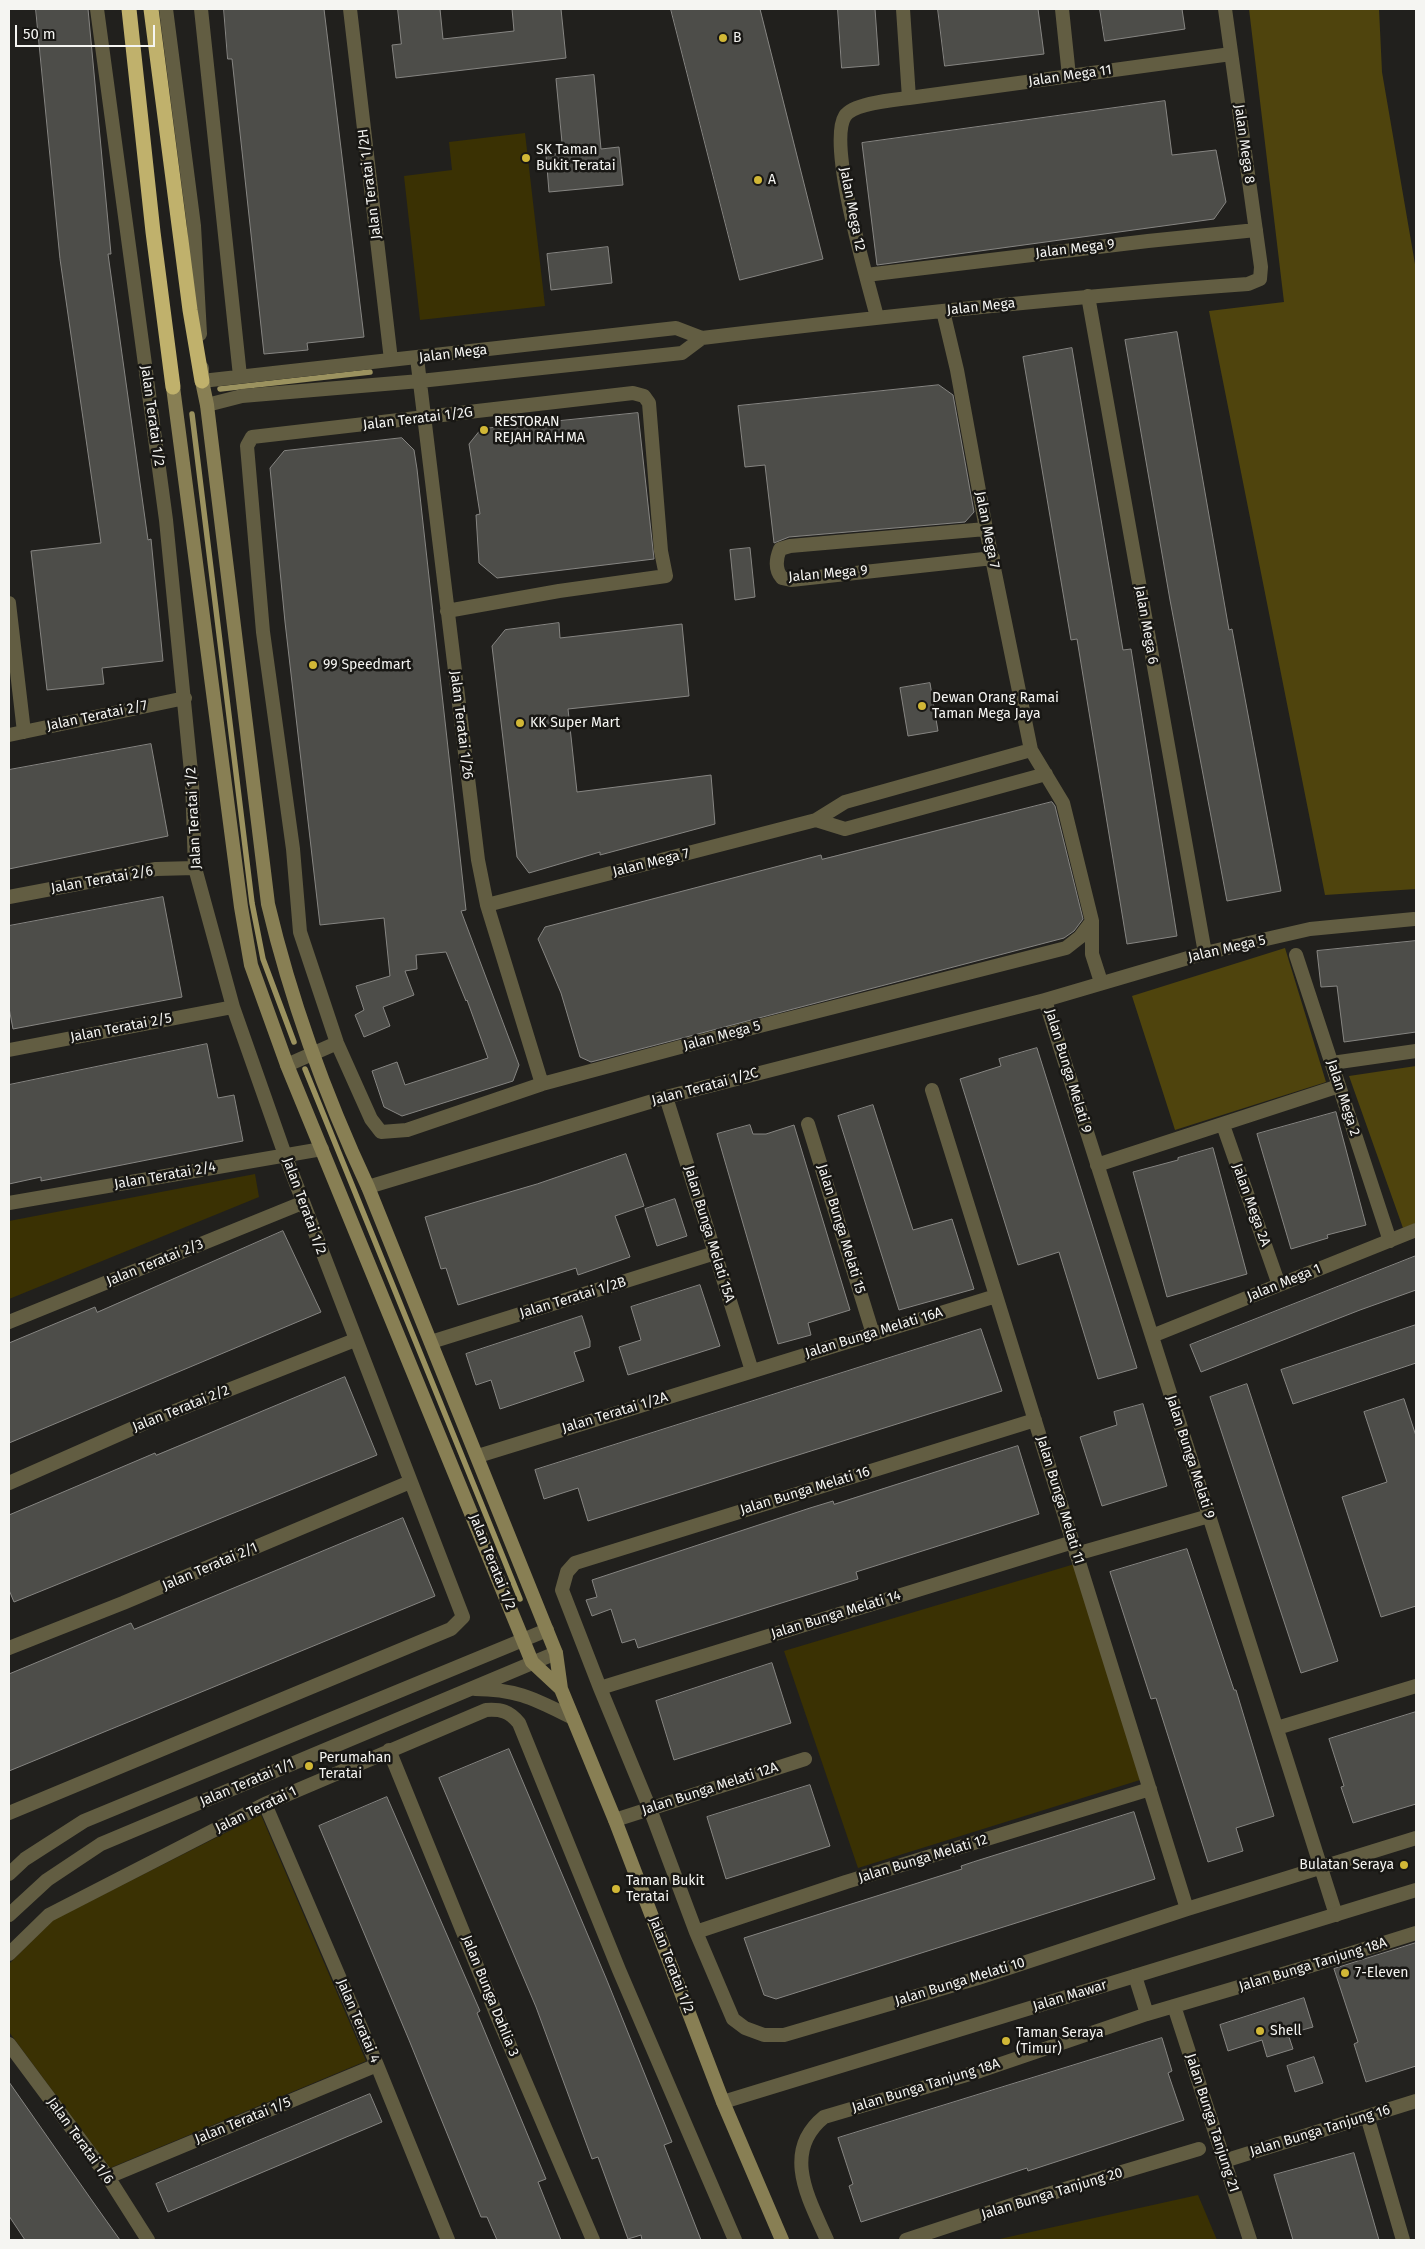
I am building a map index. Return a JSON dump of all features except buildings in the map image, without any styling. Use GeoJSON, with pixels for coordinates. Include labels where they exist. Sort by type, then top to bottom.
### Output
{"type":"FeatureCollection","features":[{"type":"Feature","properties":{"kind":"highway"},"geometry":{"type":"LineString","coordinates":[[130,9],[153,232],[172,387]]}},
{"type":"Feature","properties":{"kind":"highway"},"geometry":{"type":"LineString","coordinates":[[151,9],[190,310],[202,381]]}},
{"type":"Feature","properties":{"kind":"main road","name":"Jalan Teratai 1/2"},"geometry":{"type":"LineString","coordinates":[[202,381],[207,405],[268,904],[280,958],[348,1143],[368,1187],[478,1456],[556,1653],[561,1689],[615,1820],[723,2102],[782,2240]]}},
{"type":"Feature","properties":{"kind":"main road","name":"Jalan Teratai 1/2"},"geometry":{"type":"LineString","coordinates":[[172,387],[241,907],[251,965],[287,1065],[532,1662],[561,1689]]}},
{"type":"Feature","properties":{"kind":"street","name":"Jalan Teratai 1/2"},"geometry":{"type":"LineString","coordinates":[[9,1813],[451,1629],[462,1617],[302,1203],[234,1007],[195,868],[192,782],[185,698],[166,520],[97,9]]}},
{"type":"Feature","properties":{"kind":"street"},"geometry":{"type":"LineString","coordinates":[[166,9],[194,226],[202,381]]}},
{"type":"Feature","properties":{"kind":"street"},"geometry":{"type":"LineString","coordinates":[[202,9],[240,376]]}},
{"type":"Feature","properties":{"kind":"street","name":"Jalan Teratai 1/2H"},"geometry":{"type":"LineString","coordinates":[[350,9],[391,360]]}},
{"type":"Feature","properties":{"kind":"street"},"geometry":{"type":"LineString","coordinates":[[903,9],[909,98]]}},
{"type":"Feature","properties":{"kind":"street"},"geometry":{"type":"LineString","coordinates":[[1062,9],[1069,76]]}},
{"type":"Feature","properties":{"kind":"street","name":"Jalan Mega 8"},"geometry":{"type":"LineString","coordinates":[[1224,9],[1261,267],[1260,279]]}},
{"type":"Feature","properties":{"kind":"street","name":"Jalan Mega 11"},"geometry":{"type":"LineString","coordinates":[[858,107],[909,98],[1231,54]]}},
{"type":"Feature","properties":{"kind":"street","name":"Jalan Mega 12"},"geometry":{"type":"LineString","coordinates":[[858,107],[845,115],[840,128],[845,189],[877,317]]}},
{"type":"Feature","properties":{"kind":"street","name":"Jalan Mega 9"},"geometry":{"type":"LineString","coordinates":[[866,275],[1256,230]]}},
{"type":"Feature","properties":{"kind":"street","name":"Jalan Mega"},"geometry":{"type":"LineString","coordinates":[[202,381],[676,328],[702,338],[877,317],[1088,296],[1248,284],[1260,279]]}},
{"type":"Feature","properties":{"kind":"street","name":"Jalan Mega 6"},"geometry":{"type":"LineString","coordinates":[[1088,296],[1205,953]]}},
{"type":"Feature","properties":{"kind":"street","name":"Jalan Mega 7"},"geometry":{"type":"LineString","coordinates":[[943,311],[957,370],[986,529],[1031,750],[1063,803],[1092,921],[1092,954],[1101,982]]}},
{"type":"Feature","properties":{"kind":"street","name":"Jalan Mega"},"geometry":{"type":"LineString","coordinates":[[207,405],[242,396],[420,381],[682,353],[702,338]]}},
{"type":"Feature","properties":{"kind":"street","name":"Jalan Teratai 1/26"},"geometry":{"type":"LineString","coordinates":[[417,358],[446,611],[478,860],[487,905],[542,1084]]}},
{"type":"Feature","properties":{"kind":"street","name":"Jalan Teratai 1/2G"},"geometry":{"type":"LineString","coordinates":[[337,1043],[300,932],[294,849],[263,632],[247,446],[252,438],[634,393],[644,396],[648,403],[661,551],[666,576],[568,590],[446,611]]}},
{"type":"Feature","properties":{"kind":"street","name":"Jalan Mega 9"},"geometry":{"type":"LineString","coordinates":[[986,529],[790,546],[780,549],[777,556],[777,572],[782,578],[791,580],[993,558]]}},
{"type":"Feature","properties":{"kind":"street"},"geometry":{"type":"LineString","coordinates":[[9,603],[24,732]]}},
{"type":"Feature","properties":{"kind":"street","name":"Jalan Teratai 2/7"},"geometry":{"type":"LineString","coordinates":[[9,734],[185,698]]}},
{"type":"Feature","properties":{"kind":"street","name":"Jalan Mega 7"},"geometry":{"type":"LineString","coordinates":[[487,905],[816,820],[845,802],[1031,750]]}},
{"type":"Feature","properties":{"kind":"street","name":"Jalan Mega 7"},"geometry":{"type":"LineString","coordinates":[[816,820],[845,828],[1046,774]]}},
{"type":"Feature","properties":{"kind":"street","name":"Jalan Teratai 2/6"},"geometry":{"type":"LineString","coordinates":[[9,897],[156,869],[195,868]]}},
{"type":"Feature","properties":{"kind":"street","name":"Jalan Mega 5"},"geometry":{"type":"LineString","coordinates":[[1045,1000],[1205,953],[1310,929],[1414,919]]}},
{"type":"Feature","properties":{"kind":"street","name":"Jalan Mega 5"},"geometry":{"type":"LineString","coordinates":[[1066,948],[1080,938],[1092,921]]}},
{"type":"Feature","properties":{"kind":"street","name":"Jalan Mega 5"},"geometry":{"type":"LineString","coordinates":[[337,1043],[371,1119],[382,1132],[407,1130],[542,1084],[821,1010],[1066,948],[1080,949],[1092,954]]}},
{"type":"Feature","properties":{"kind":"street","name":"Jalan Mega 2"},"geometry":{"type":"LineString","coordinates":[[1296,954],[1390,1241]]}},
{"type":"Feature","properties":{"kind":"street","name":"Jalan Teratai 1/2C"},"geometry":{"type":"LineString","coordinates":[[368,1187],[666,1097],[1045,1000]]}},
{"type":"Feature","properties":{"kind":"street","name":"Jalan Bunga Melati 9"},"geometry":{"type":"LineString","coordinates":[[1045,1000],[1336,1915]]}},
{"type":"Feature","properties":{"kind":"street","name":"Jalan Teratai 2/5"},"geometry":{"type":"LineString","coordinates":[[9,1050],[234,1007]]}},
{"type":"Feature","properties":{"kind":"street"},"geometry":{"type":"LineString","coordinates":[[287,1065],[337,1043]]}},
{"type":"Feature","properties":{"kind":"street"},"geometry":{"type":"LineString","coordinates":[[1332,1063],[1416,1051]]}},
{"type":"Feature","properties":{"kind":"street"},"geometry":{"type":"LineString","coordinates":[[1097,1165],[1339,1086]]}},
{"type":"Feature","properties":{"kind":"street","name":"Jalan Bunga Melati 11"},"geometry":{"type":"LineString","coordinates":[[932,1090],[1187,1909]]}},
{"type":"Feature","properties":{"kind":"street","name":"Jalan Bunga Melati 15A"},"geometry":{"type":"LineString","coordinates":[[666,1097],[752,1371]]}},
{"type":"Feature","properties":{"kind":"street","name":"Jalan Bunga Melati 15"},"geometry":{"type":"LineString","coordinates":[[808,1124],[873,1334]]}},
{"type":"Feature","properties":{"kind":"street","name":"Jalan Mega 2A"},"geometry":{"type":"LineString","coordinates":[[1223,1125],[1280,1285]]}},
{"type":"Feature","properties":{"kind":"street","name":"Jalan Teratai 2/4"},"geometry":{"type":"LineString","coordinates":[[9,1203],[322,1149]]}},
{"type":"Feature","properties":{"kind":"street","name":"Jalan Teratai 2/3"},"geometry":{"type":"LineString","coordinates":[[9,1322],[302,1203]]}},
{"type":"Feature","properties":{"kind":"street","name":"Jalan Mega 1"},"geometry":{"type":"LineString","coordinates":[[1152,1336],[1416,1230]]}},
{"type":"Feature","properties":{"kind":"street","name":"Jalan Teratai 1/2B"},"geometry":{"type":"LineString","coordinates":[[431,1342],[715,1253]]}},
{"type":"Feature","properties":{"kind":"street","name":"Jalan Bunga Melati 16A"},"geometry":{"type":"LineString","coordinates":[[752,1371],[996,1296]]}},
{"type":"Feature","properties":{"kind":"street","name":"Jalan Teratai 2/2"},"geometry":{"type":"LineString","coordinates":[[9,1483],[147,1422],[355,1340]]}},
{"type":"Feature","properties":{"kind":"street","name":"Jalan Teratai 1/2A"},"geometry":{"type":"LineString","coordinates":[[478,1456],[752,1371]]}},
{"type":"Feature","properties":{"kind":"street","name":"Jalan Bunga Melati 16"},"geometry":{"type":"LineString","coordinates":[[600,1688],[562,1590],[567,1572],[575,1563],[1035,1420]]}},
{"type":"Feature","properties":{"kind":"street","name":"Jalan Teratai 2/1"},"geometry":{"type":"LineString","coordinates":[[9,1648],[132,1599],[410,1482]]}},
{"type":"Feature","properties":{"kind":"street","name":"Jalan Bunga Melati 14"},"geometry":{"type":"LineString","coordinates":[[600,1688],[1075,1548],[1209,1516]]}},
{"type":"Feature","properties":{"kind":"street","name":"Jalan Teratai 1/1"},"geometry":{"type":"LineString","coordinates":[[9,1874],[25,1859],[84,1821],[547,1630]]}},
{"type":"Feature","properties":{"kind":"street","name":"Jalan Teratai 1/1"},"geometry":{"type":"LineString","coordinates":[[9,1915],[47,1880],[101,1844],[556,1653]]}},
{"type":"Feature","properties":{"kind":"street"},"geometry":{"type":"LineString","coordinates":[[1277,1728],[1416,1686]]}},
{"type":"Feature","properties":{"kind":"street"},"geometry":{"type":"LineString","coordinates":[[470,1688],[502,1689],[521,1694],[573,1718]]}},
{"type":"Feature","properties":{"kind":"street"},"geometry":{"type":"LineString","coordinates":[[600,1688],[650,1809],[696,1932]]}},
{"type":"Feature","properties":{"kind":"street","name":"Jalan Teratai 1"},"geometry":{"type":"LineString","coordinates":[[9,1954],[49,1915],[265,1804],[486,1710],[500,1709],[513,1715],[519,1723],[619,1970],[735,2240]]}},
{"type":"Feature","properties":{"kind":"street","name":"Jalan Bunga Dahlia 3"},"geometry":{"type":"LineString","coordinates":[[389,1750],[498,2018],[592,2240]]}},
{"type":"Feature","properties":{"kind":"street","name":"Jalan Bunga Melati 12A"},"geometry":{"type":"LineString","coordinates":[[615,1820],[805,1759]]}},
{"type":"Feature","properties":{"kind":"street","name":"Jalan Bunga Melati 12"},"geometry":{"type":"LineString","coordinates":[[696,1932],[846,1882],[1150,1789]]}},
{"type":"Feature","properties":{"kind":"street","name":"Jalan Teratai 4"},"geometry":{"type":"LineString","coordinates":[[265,1804],[377,2066],[448,2240]]}},
{"type":"Feature","properties":{"kind":"street","name":"Jalan Bunga Melati 10"},"geometry":{"type":"LineString","coordinates":[[696,1932],[732,2018],[746,2028],[764,2035],[784,2035],[978,1978],[1187,1909],[1416,1838]]}},
{"type":"Feature","properties":{"kind":"street","name":"Jalan Mawar"},"geometry":{"type":"LineString","coordinates":[[723,2102],[1416,1890]]}},
{"type":"Feature","properties":{"kind":"street","name":"Jalan Bunga Tanjung 18A"},"geometry":{"type":"LineString","coordinates":[[827,2240],[807,2196],[800,2158],[804,2140],[812,2127],[824,2117],[980,2071],[1147,2014],[1416,1933]]}},
{"type":"Feature","properties":{"kind":"street"},"geometry":{"type":"LineString","coordinates":[[1135,1976],[1147,2014]]}},
{"type":"Feature","properties":{"kind":"street","name":"Jalan Bunga Tanjung 21"},"geometry":{"type":"LineString","coordinates":[[1174,2006],[1250,2240]]}},
{"type":"Feature","properties":{"kind":"street","name":"Jalan Teratai 1/6"},"geometry":{"type":"LineString","coordinates":[[9,2044],[108,2177],[148,2240]]}},
{"type":"Feature","properties":{"kind":"street","name":"Jalan Teratai 1/5"},"geometry":{"type":"LineString","coordinates":[[108,2177],[377,2066]]}},
{"type":"Feature","properties":{"kind":"street","name":"Jalan Bunga Tanjung 16"},"geometry":{"type":"LineString","coordinates":[[1224,2161],[1416,2101]]}},
{"type":"Feature","properties":{"kind":"street"},"geometry":{"type":"LineString","coordinates":[[1367,2116],[1403,2240]]}},
{"type":"Feature","properties":{"kind":"street","name":"Jalan Bunga Tanjung 20"},"geometry":{"type":"LineString","coordinates":[[906,2240],[1018,2203],[1199,2149]]}},
{"type":"Feature","properties":{"kind":"shaded area"},"geometry":{"type":"Polygon","coordinates":[[[1249,9],[1379,9],[1382,72],[1416,270],[1416,889],[1325,895],[1209,311],[1284,302],[1249,9]]]}},
{"type":"Feature","properties":{"kind":"shaded area"},"geometry":{"type":"Polygon","coordinates":[[[525,133],[545,306],[420,320],[404,176],[452,170],[449,142],[525,133]]]}},
{"type":"Feature","properties":{"kind":"shaded area"},"geometry":{"type":"Polygon","coordinates":[[[1285,948],[1326,1082],[1175,1130],[1132,996],[1285,948]]]}},
{"type":"Feature","properties":{"kind":"shaded area"},"geometry":{"type":"Polygon","coordinates":[[[1416,1066],[1416,1223],[1403,1228],[1349,1076],[1416,1066]]]}},
{"type":"Feature","properties":{"kind":"shaded area"},"geometry":{"type":"Polygon","coordinates":[[[255,1174],[259,1197],[9,1299],[9,1221],[255,1174]]]}},
{"type":"Feature","properties":{"kind":"shaded area"},"geometry":{"type":"Polygon","coordinates":[[[1078,1563],[1140,1780],[858,1868],[784,1651],[1078,1563]]]}},
{"type":"Feature","properties":{"kind":"shaded area"},"geometry":{"type":"Polygon","coordinates":[[[261,1815],[366,2061],[110,2168],[9,2032],[9,1964],[53,1920],[261,1815]]]}},
{"type":"Feature","properties":{"kind":"shaded area"},"geometry":{"type":"Polygon","coordinates":[[[1198,2195],[1217,2240],[995,2240],[1198,2195]]]}},
{"type":"Feature","properties":{"kind":"waterway"},"geometry":{"type":"LineString","coordinates":[[220,389],[370,372]]}},
{"type":"Feature","properties":{"kind":"waterway"},"geometry":{"type":"LineString","coordinates":[[192,414],[252,903],[263,959],[294,1042]]}},
{"type":"Feature","properties":{"kind":"waterway"},"geometry":{"type":"LineString","coordinates":[[305,1069],[520,1599]]}},
{"type":"Feature","properties":{"kind":"place","name":"B"},"geometry":{"type":"Point","coordinates":[723,38]}},
{"type":"Feature","properties":{"kind":"place","name":"SK Taman Bukit Teratai"},"geometry":{"type":"Point","coordinates":[526,158]}},
{"type":"Feature","properties":{"kind":"place","name":"A"},"geometry":{"type":"Point","coordinates":[758,180]}},
{"type":"Feature","properties":{"kind":"place","name":"RESTORAN REJAH RAＨMA"},"geometry":{"type":"Point","coordinates":[484,430]}},
{"type":"Feature","properties":{"kind":"place","name":"99 Speedmart"},"geometry":{"type":"Point","coordinates":[313,665]}},
{"type":"Feature","properties":{"kind":"place","name":"Dewan Orang Ramai Taman Mega Jaya"},"geometry":{"type":"Point","coordinates":[922,706]}},
{"type":"Feature","properties":{"kind":"place","name":"KK Super Mart"},"geometry":{"type":"Point","coordinates":[520,723]}},
{"type":"Feature","properties":{"kind":"place","name":"Perumahan Teratai"},"geometry":{"type":"Point","coordinates":[309,1766]}},
{"type":"Feature","properties":{"kind":"place","name":"Bulatan Seraya"},"geometry":{"type":"Point","coordinates":[1404,1865]}},
{"type":"Feature","properties":{"kind":"place","name":"Taman Bukit Teratai"},"geometry":{"type":"Point","coordinates":[616,1889]}},
{"type":"Feature","properties":{"kind":"place","name":"7-Eleven"},"geometry":{"type":"Point","coordinates":[1345,1973]}},
{"type":"Feature","properties":{"kind":"place","name":"Shell"},"geometry":{"type":"Point","coordinates":[1260,2031]}},
{"type":"Feature","properties":{"kind":"place","name":"Taman Seraya (Timur)"},"geometry":{"type":"Point","coordinates":[1006,2041]}}]}
